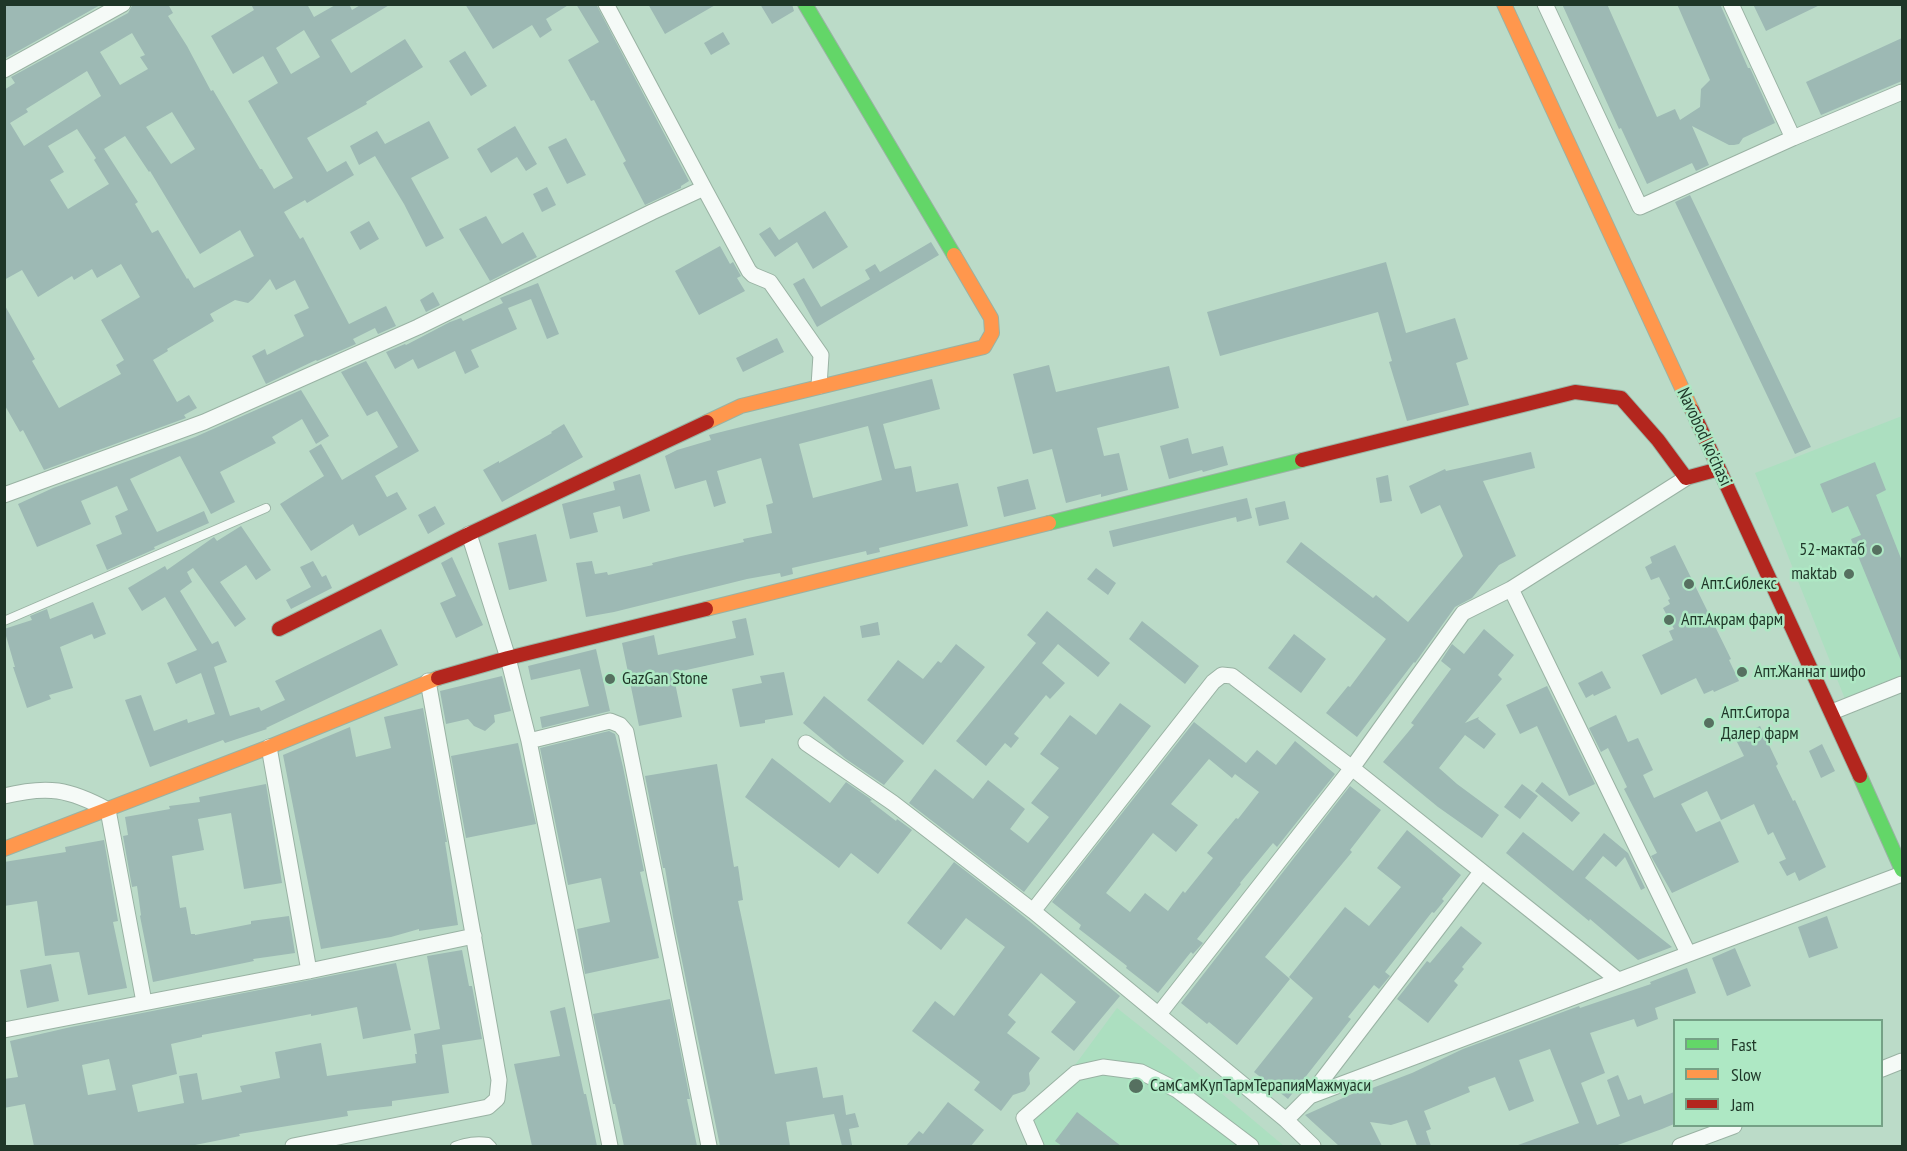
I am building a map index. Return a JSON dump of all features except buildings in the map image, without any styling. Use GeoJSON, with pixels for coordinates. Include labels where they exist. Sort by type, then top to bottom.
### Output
{"type":"FeatureCollection","features":[{"type":"Feature","properties":{"kind":"street"},"geometry":{"type":"LineString","coordinates":[[4,70],[123,4]]}},
{"type":"Feature","properties":{"kind":"street"},"geometry":{"type":"LineString","coordinates":[[606,4],[749,271],[770,282],[821,355],[819,386]]}},
{"type":"Feature","properties":{"kind":"street"},"geometry":{"type":"LineString","coordinates":[[279,629],[469,534],[741,406],[984,347],[992,333],[991,318],[806,4]]}},
{"type":"Feature","properties":{"kind":"street","name":"Navobod ko'chasi"},"geometry":{"type":"LineString","coordinates":[[1504,4],[1832,712],[1902,872]]}},
{"type":"Feature","properties":{"kind":"street"},"geometry":{"type":"LineString","coordinates":[[1545,4],[1640,207],[1902,92]]}},
{"type":"Feature","properties":{"kind":"street"},"geometry":{"type":"LineString","coordinates":[[1731,4],[1793,138]]}},
{"type":"Feature","properties":{"kind":"street"},"geometry":{"type":"LineString","coordinates":[[4,495],[204,422],[418,327],[705,188]]}},
{"type":"Feature","properties":{"kind":"street"},"geometry":{"type":"LineString","coordinates":[[4,849],[269,747],[428,681],[508,658],[1575,392],[1621,398],[1658,440],[1686,478]]}},
{"type":"Feature","properties":{"kind":"street"},"geometry":{"type":"LineString","coordinates":[[1159,1014],[1352,768],[1463,613],[1511,589],[1686,478],[1719,469]]}},
{"type":"Feature","properties":{"kind":"street"},"geometry":{"type":"LineString","coordinates":[[469,534],[508,658],[529,741],[610,1146]]}},
{"type":"Feature","properties":{"kind":"street"},"geometry":{"type":"LineString","coordinates":[[1511,589],[1688,953]]}},
{"type":"Feature","properties":{"kind":"street"},"geometry":{"type":"LineString","coordinates":[[1033,911],[1213,682],[1222,675],[1232,676],[1352,768],[1618,980]]}},
{"type":"Feature","properties":{"kind":"street"},"geometry":{"type":"LineString","coordinates":[[293,1146],[488,1107],[497,1099],[499,1080],[428,681]]}},
{"type":"Feature","properties":{"kind":"street"},"geometry":{"type":"LineString","coordinates":[[1832,712],[1902,684]]}},
{"type":"Feature","properties":{"kind":"street"},"geometry":{"type":"LineString","coordinates":[[529,741],[610,721],[620,725],[626,732],[709,1146]]}},
{"type":"Feature","properties":{"kind":"street"},"geometry":{"type":"LineString","coordinates":[[806,743],[893,802],[1033,911],[1286,1120],[1313,1146]]}},
{"type":"Feature","properties":{"kind":"street"},"geometry":{"type":"LineString","coordinates":[[269,747],[309,972]]}},
{"type":"Feature","properties":{"kind":"street"},"geometry":{"type":"LineString","coordinates":[[4,796],[46,789],[89,800],[108,810]]}},
{"type":"Feature","properties":{"kind":"street"},"geometry":{"type":"LineString","coordinates":[[108,810],[144,1002]]}},
{"type":"Feature","properties":{"kind":"street"},"geometry":{"type":"LineString","coordinates":[[1286,1120],[1310,1096],[1481,872]]}},
{"type":"Feature","properties":{"kind":"street"},"geometry":{"type":"LineString","coordinates":[[1310,1096],[1902,872]]}},
{"type":"Feature","properties":{"kind":"street"},"geometry":{"type":"LineString","coordinates":[[4,1030],[309,972],[474,936]]}},
{"type":"Feature","properties":{"kind":"street"},"geometry":{"type":"LineString","coordinates":[[1883,1068],[1902,1061]]}},
{"type":"Feature","properties":{"kind":"street"},"geometry":{"type":"LineString","coordinates":[[1036,1146],[1024,1118],[1076,1073],[1103,1066],[1141,1072],[1177,1090],[1251,1146]]}},
{"type":"Feature","properties":{"kind":"street"},"geometry":{"type":"LineString","coordinates":[[1680,1146],[1729,1127]]}},
{"type":"Feature","properties":{"kind":"lane"},"geometry":{"type":"LineString","coordinates":[[4,621],[266,508]]}},
{"type":"Feature","properties":{"kind":"lane"},"geometry":{"type":"LineString","coordinates":[[455,1146],[478,1141],[488,1142],[492,1146]]}},
{"type":"Feature","properties":{"kind":"shaded area","name":"maktab"},"geometry":{"type":"Polygon","coordinates":[[[1902,416],[1902,676],[1845,699],[1755,473],[1902,416]]]}},
{"type":"Feature","properties":{"kind":"shaded area","name":"СамСамКупТармТерапияМажмуаси"},"geometry":{"type":"Polygon","coordinates":[[[1117,1008],[1284,1146],[1044,1146],[1033,1122],[1117,1008]]]}},
{"type":"Feature","properties":{"kind":"traffic: fast"},"geometry":{"type":"LineString","coordinates":[[805,4],[954,255]]}},
{"type":"Feature","properties":{"kind":"traffic: fast"},"geometry":{"type":"LineString","coordinates":[[1049,523],[1302,460]]}},
{"type":"Feature","properties":{"kind":"traffic: fast"},"geometry":{"type":"LineString","coordinates":[[1860,776],[1902,870]]}},
{"type":"Feature","properties":{"kind":"traffic: slow"},"geometry":{"type":"LineString","coordinates":[[1504,4],[1692,410]]}},
{"type":"Feature","properties":{"kind":"traffic: slow"},"geometry":{"type":"LineString","coordinates":[[707,422],[741,406],[984,347],[992,333],[991,318],[954,255]]}},
{"type":"Feature","properties":{"kind":"traffic: slow"},"geometry":{"type":"LineString","coordinates":[[706,609],[1049,523]]}},
{"type":"Feature","properties":{"kind":"traffic: slow"},"geometry":{"type":"LineString","coordinates":[[4,849],[269,747],[438,678]]}},
{"type":"Feature","properties":{"kind":"traffic: jam"},"geometry":{"type":"LineString","coordinates":[[1302,460],[1575,392],[1621,398],[1658,440],[1686,478],[1719,469]]}},
{"type":"Feature","properties":{"kind":"traffic: jam"},"geometry":{"type":"LineString","coordinates":[[1692,410],[1860,776]]}},
{"type":"Feature","properties":{"kind":"traffic: jam"},"geometry":{"type":"LineString","coordinates":[[279,629],[469,534],[707,422]]}},
{"type":"Feature","properties":{"kind":"traffic: jam"},"geometry":{"type":"LineString","coordinates":[[438,678],[508,658],[706,609]]}},
{"type":"Feature","properties":{"kind":"place","name":"52-мактаб"},"geometry":{"type":"Point","coordinates":[1877,550]}},
{"type":"Feature","properties":{"kind":"place","name":"maktab"},"geometry":{"type":"Point","coordinates":[1849,574]}},
{"type":"Feature","properties":{"kind":"place","name":"Апт.Сиблекс"},"geometry":{"type":"Point","coordinates":[1689,584]}},
{"type":"Feature","properties":{"kind":"place","name":"Апт.Акрам фарм"},"geometry":{"type":"Point","coordinates":[1669,620]}},
{"type":"Feature","properties":{"kind":"place","name":"Апт.Жаннат шифо"},"geometry":{"type":"Point","coordinates":[1742,672]}},
{"type":"Feature","properties":{"kind":"place","name":"GazGan Stone"},"geometry":{"type":"Point","coordinates":[610,679]}},
{"type":"Feature","properties":{"kind":"place","name":"Апт.Ситора Далер фарм"},"geometry":{"type":"Point","coordinates":[1709,723]}},
{"type":"Feature","properties":{"kind":"place","name":"СамСамКупТармТерапияМажмуаси"},"geometry":{"type":"Point","coordinates":[1136,1086]}}]}
